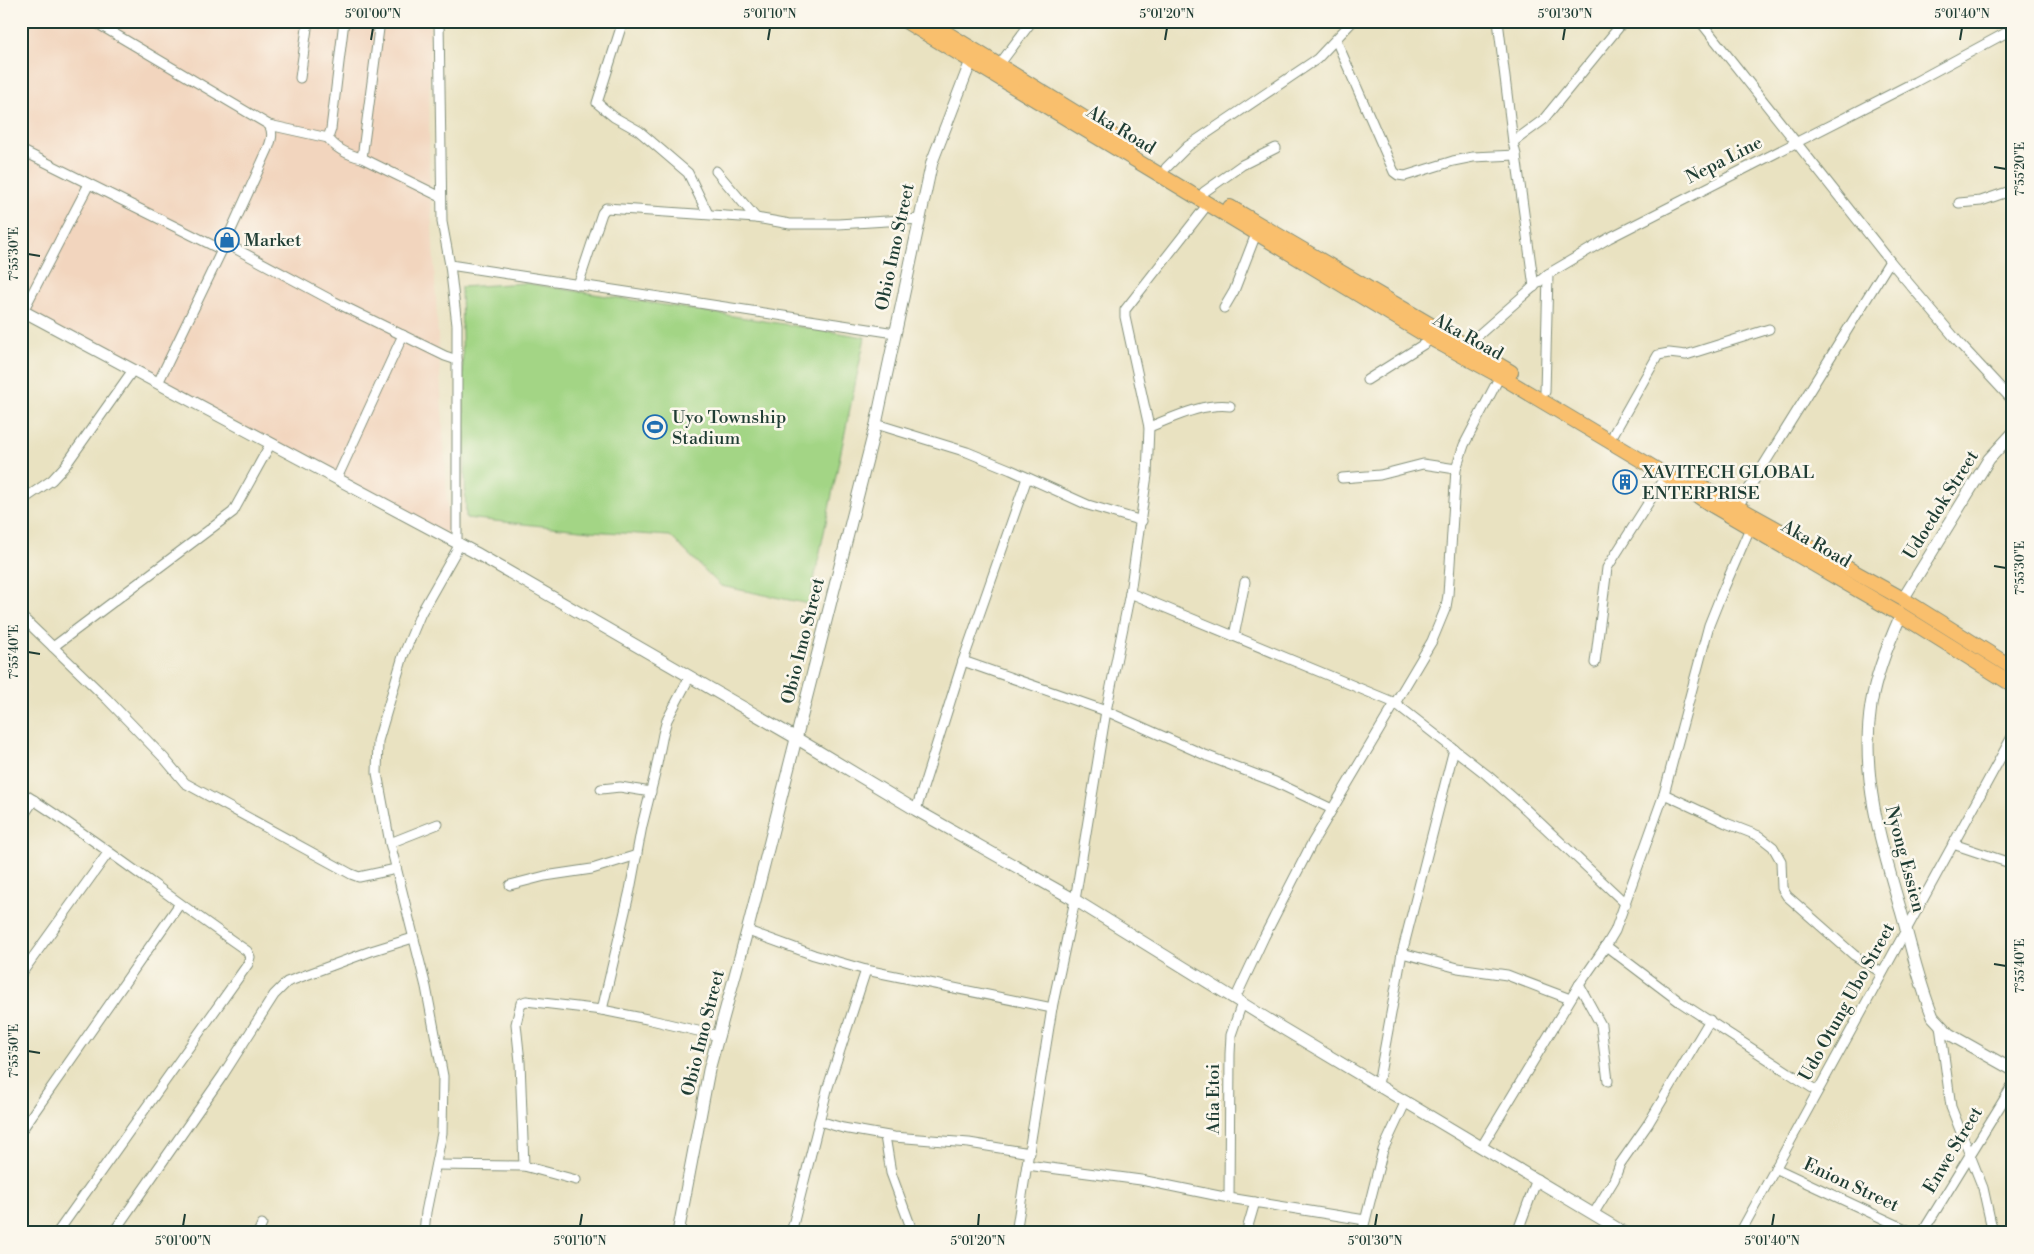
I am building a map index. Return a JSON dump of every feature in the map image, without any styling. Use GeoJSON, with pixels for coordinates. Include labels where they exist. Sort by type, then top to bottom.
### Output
{"type":"FeatureCollection","features":[{"type":"Feature","properties":{"kind":"main road","name":"Aka Road"},"geometry":{"type":"LineString","coordinates":[[905,21],[1206,198],[1545,392],[1737,508],[1903,599],[2013,668]]}},
{"type":"Feature","properties":{"kind":"main road","name":"Aka Road"},"geometry":{"type":"LineString","coordinates":[[927,21],[1166,168],[1256,234],[1432,339],[1500,376],[1666,475],[1750,528],[1901,615],[2013,685]]}},
{"type":"Feature","properties":{"kind":"street"},"geometry":{"type":"LineString","coordinates":[[21,30],[26,21]]}},
{"type":"Feature","properties":{"kind":"street"},"geometry":{"type":"LineString","coordinates":[[93,21],[269,125],[328,138],[333,144],[352,156],[362,158],[441,197]]}},
{"type":"Feature","properties":{"kind":"street"},"geometry":{"type":"LineString","coordinates":[[300,78],[308,21]]}},
{"type":"Feature","properties":{"kind":"street"},"geometry":{"type":"LineString","coordinates":[[328,138],[331,129],[344,21]]}},
{"type":"Feature","properties":{"kind":"street"},"geometry":{"type":"LineString","coordinates":[[362,158],[380,21]]}},
{"type":"Feature","properties":{"kind":"street"},"geometry":{"type":"LineString","coordinates":[[439,21],[442,222],[450,265],[457,325],[457,543],[460,544]]}},
{"type":"Feature","properties":{"kind":"street"},"geometry":{"type":"LineString","coordinates":[[623,21],[597,103],[614,117],[639,131],[688,173],[708,214]]}},
{"type":"Feature","properties":{"kind":"street"},"geometry":{"type":"LineString","coordinates":[[999,65],[1032,21]]}},
{"type":"Feature","properties":{"kind":"street"},"geometry":{"type":"LineString","coordinates":[[1166,168],[1188,146],[1317,59],[1353,21]]}},
{"type":"Feature","properties":{"kind":"street"},"geometry":{"type":"LineString","coordinates":[[1498,21],[1534,287]]}},
{"type":"Feature","properties":{"kind":"street"},"geometry":{"type":"LineString","coordinates":[[1513,142],[1543,120],[1624,21]]}},
{"type":"Feature","properties":{"kind":"street"},"geometry":{"type":"LineString","coordinates":[[1700,21],[1890,261],[1960,344],[2013,401]]}},
{"type":"Feature","properties":{"kind":"street","name":"Nepa Line"},"geometry":{"type":"LineString","coordinates":[[1466,346],[1548,274],[1609,238],[1796,141],[1916,82],[2013,29]]}},
{"type":"Feature","properties":{"kind":"street"},"geometry":{"type":"LineString","coordinates":[[1336,40],[1394,172],[1398,175],[1405,176],[1454,160],[1516,155]]}},
{"type":"Feature","properties":{"kind":"street","name":"Obio Imo Street"},"geometry":{"type":"LineString","coordinates":[[678,1233],[709,1070],[748,931],[876,424],[932,162],[972,61]]}},
{"type":"Feature","properties":{"kind":"street"},"geometry":{"type":"LineString","coordinates":[[158,383],[268,149],[272,137],[269,125]]}},
{"type":"Feature","properties":{"kind":"street"},"geometry":{"type":"LineString","coordinates":[[1016,1233],[1052,1008],[1075,900],[1106,712],[1130,593],[1142,521],[1147,475],[1149,426],[1125,310],[1206,198],[1242,165],[1276,148]]}},
{"type":"Feature","properties":{"kind":"street"},"geometry":{"type":"LineString","coordinates":[[21,150],[403,336],[457,360]]}},
{"type":"Feature","properties":{"kind":"street"},"geometry":{"type":"LineString","coordinates":[[716,171],[756,218]]}},
{"type":"Feature","properties":{"kind":"street"},"geometry":{"type":"LineString","coordinates":[[89,184],[22,310],[460,544],[690,676],[916,810],[1075,900],[1238,1001],[1626,1233]]}},
{"type":"Feature","properties":{"kind":"street"},"geometry":{"type":"LineString","coordinates":[[1959,203],[1981,201],[2013,190]]}},
{"type":"Feature","properties":{"kind":"street"},"geometry":{"type":"LineString","coordinates":[[578,285],[602,213],[606,208],[756,218],[790,224],[838,224],[920,218]]}},
{"type":"Feature","properties":{"kind":"street"},"geometry":{"type":"LineString","coordinates":[[1224,308],[1234,291],[1256,234]]}},
{"type":"Feature","properties":{"kind":"street"},"geometry":{"type":"LineString","coordinates":[[1737,508],[1890,261]]}},
{"type":"Feature","properties":{"kind":"street"},"geometry":{"type":"LineString","coordinates":[[450,265],[895,332]]}},
{"type":"Feature","properties":{"kind":"street"},"geometry":{"type":"LineString","coordinates":[[1545,392],[1548,274]]}},
{"type":"Feature","properties":{"kind":"street"},"geometry":{"type":"LineString","coordinates":[[1614,433],[1658,355],[1669,353],[1686,355],[1769,329]]}},
{"type":"Feature","properties":{"kind":"street"},"geometry":{"type":"LineString","coordinates":[[337,478],[403,336]]}},
{"type":"Feature","properties":{"kind":"street"},"geometry":{"type":"LineString","coordinates":[[1367,380],[1432,339]]}},
{"type":"Feature","properties":{"kind":"street"},"geometry":{"type":"LineString","coordinates":[[21,501],[52,480],[65,466],[133,370]]}},
{"type":"Feature","properties":{"kind":"street","name":"Afia Etoi"},"geometry":{"type":"LineString","coordinates":[[1229,1198],[1230,1054],[1231,1035],[1238,1001],[1281,903],[1311,845],[1432,641],[1446,607],[1456,469],[1464,445],[1500,376]]}},
{"type":"Feature","properties":{"kind":"street"},"geometry":{"type":"LineString","coordinates":[[1149,426],[1216,404],[1230,406]]}},
{"type":"Feature","properties":{"kind":"street"},"geometry":{"type":"LineString","coordinates":[[876,424],[967,452],[1088,505],[1142,521]]}},
{"type":"Feature","properties":{"kind":"street","name":"Udoedok Street"},"geometry":{"type":"LineString","coordinates":[[1903,599],[1990,459],[2013,433]]}},
{"type":"Feature","properties":{"kind":"street"},"geometry":{"type":"LineString","coordinates":[[52,647],[232,512],[271,443]]}},
{"type":"Feature","properties":{"kind":"street"},"geometry":{"type":"LineString","coordinates":[[1342,478],[1380,475],[1422,464],[1456,469]]}},
{"type":"Feature","properties":{"kind":"street"},"geometry":{"type":"LineString","coordinates":[[1596,663],[1607,568],[1666,475]]}},
{"type":"Feature","properties":{"kind":"street"},"geometry":{"type":"LineString","coordinates":[[916,810],[964,661],[1028,478]]}},
{"type":"Feature","properties":{"kind":"street"},"geometry":{"type":"LineString","coordinates":[[1482,1146],[1579,984],[1606,946],[1626,904],[1664,794],[1709,626],[1750,528]]}},
{"type":"Feature","properties":{"kind":"street"},"geometry":{"type":"LineString","coordinates":[[424,1233],[442,1133],[443,1076],[426,986],[390,843],[377,773],[378,741],[403,656],[421,613],[460,544]]}},
{"type":"Feature","properties":{"kind":"street"},"geometry":{"type":"LineString","coordinates":[[1234,636],[1245,582]]}},
{"type":"Feature","properties":{"kind":"street"},"geometry":{"type":"LineString","coordinates":[[1130,593],[1395,703],[1519,803],[1626,904]]}},
{"type":"Feature","properties":{"kind":"street","name":"Nyong Essien"},"geometry":{"type":"LineString","coordinates":[[1901,615],[1887,646],[1871,706],[1868,760],[1873,804],[1884,854],[1930,1011],[1940,1026],[1949,1034],[2013,1070]]}},
{"type":"Feature","properties":{"kind":"street"},"geometry":{"type":"LineString","coordinates":[[21,616],[127,719],[186,783],[359,877],[396,869]]}},
{"type":"Feature","properties":{"kind":"street"},"geometry":{"type":"LineString","coordinates":[[964,661],[1106,712],[1205,756],[1275,782],[1332,809]]}},
{"type":"Feature","properties":{"kind":"street"},"geometry":{"type":"LineString","coordinates":[[602,1010],[667,720],[690,676]]}},
{"type":"Feature","properties":{"kind":"street","name":"Udo Otung Ubo Street"},"geometry":{"type":"LineString","coordinates":[[1740,1233],[2013,735]]}},
{"type":"Feature","properties":{"kind":"street"},"geometry":{"type":"LineString","coordinates":[[1378,1084],[1402,953],[1454,749]]}},
{"type":"Feature","properties":{"kind":"street"},"geometry":{"type":"LineString","coordinates":[[601,788],[620,787],[651,792]]}},
{"type":"Feature","properties":{"kind":"street"},"geometry":{"type":"LineString","coordinates":[[21,792],[179,905],[247,951],[250,957],[248,964],[57,1233]]}},
{"type":"Feature","properties":{"kind":"street"},"geometry":{"type":"LineString","coordinates":[[1664,794],[1759,836],[1774,847],[1781,860],[1782,888],[1787,896],[1854,955],[1882,973]]}},
{"type":"Feature","properties":{"kind":"street"},"geometry":{"type":"LineString","coordinates":[[21,819],[34,800]]}},
{"type":"Feature","properties":{"kind":"street"},"geometry":{"type":"LineString","coordinates":[[390,843],[438,824]]}},
{"type":"Feature","properties":{"kind":"street"},"geometry":{"type":"LineString","coordinates":[[1953,844],[2013,864]]}},
{"type":"Feature","properties":{"kind":"street"},"geometry":{"type":"LineString","coordinates":[[21,974],[108,853]]}},
{"type":"Feature","properties":{"kind":"street"},"geometry":{"type":"LineString","coordinates":[[510,885],[545,876],[592,869],[637,855]]}},
{"type":"Feature","properties":{"kind":"street"},"geometry":{"type":"LineString","coordinates":[[21,1131],[179,905]]}},
{"type":"Feature","properties":{"kind":"street"},"geometry":{"type":"LineString","coordinates":[[748,931],[814,955],[866,970],[1052,1008]]}},
{"type":"Feature","properties":{"kind":"street"},"geometry":{"type":"LineString","coordinates":[[113,1233],[223,1075],[280,988],[287,982],[371,951],[413,938]]}},
{"type":"Feature","properties":{"kind":"street"},"geometry":{"type":"LineString","coordinates":[[1606,946],[1680,1002],[1818,1091]]}},
{"type":"Feature","properties":{"kind":"street"},"geometry":{"type":"LineString","coordinates":[[1402,953],[1458,968],[1506,976],[1570,999]]}},
{"type":"Feature","properties":{"kind":"street"},"geometry":{"type":"LineString","coordinates":[[791,1233],[829,1082],[866,970]]}},
{"type":"Feature","properties":{"kind":"street"},"geometry":{"type":"LineString","coordinates":[[1579,984],[1601,1025],[1608,1082]]}},
{"type":"Feature","properties":{"kind":"street"},"geometry":{"type":"LineString","coordinates":[[524,1166],[520,1062],[516,1024],[521,1003],[526,1001],[602,1010],[719,1036]]}},
{"type":"Feature","properties":{"kind":"street"},"geometry":{"type":"LineString","coordinates":[[1594,1213],[1614,1180],[1620,1164],[1648,1124],[1710,1020]]}},
{"type":"Feature","properties":{"kind":"street"},"geometry":{"type":"LineString","coordinates":[[1940,1026],[1952,1107],[1984,1188],[1993,1233]]}},
{"type":"Feature","properties":{"kind":"street","name":"Enwe Street"},"geometry":{"type":"LineString","coordinates":[[1922,1233],[2013,1085]]}},
{"type":"Feature","properties":{"kind":"street"},"geometry":{"type":"LineString","coordinates":[[1362,1233],[1383,1150],[1406,1101]]}},
{"type":"Feature","properties":{"kind":"street"},"geometry":{"type":"LineString","coordinates":[[819,1121],[884,1136],[917,1140],[969,1142],[1030,1153]]}},
{"type":"Feature","properties":{"kind":"street"},"geometry":{"type":"LineString","coordinates":[[884,1136],[891,1172],[913,1233]]}},
{"type":"Feature","properties":{"kind":"street"},"geometry":{"type":"LineString","coordinates":[[436,1165],[524,1166],[576,1180]]}},
{"type":"Feature","properties":{"kind":"street"},"geometry":{"type":"LineString","coordinates":[[1028,1165],[1141,1180],[1229,1198],[1365,1220]]}},
{"type":"Feature","properties":{"kind":"street","name":"Enion Street"},"geometry":{"type":"LineString","coordinates":[[1775,1168],[1914,1233]]}},
{"type":"Feature","properties":{"kind":"street"},"geometry":{"type":"LineString","coordinates":[[1517,1233],[1537,1179]]}},
{"type":"Feature","properties":{"kind":"street"},"geometry":{"type":"LineString","coordinates":[[1246,1233],[1255,1202]]}},
{"type":"Feature","properties":{"kind":"shaded area","name":"Market"},"geometry":{"type":"Polygon","coordinates":[[[34,21],[430,21],[429,172],[449,536],[21,309],[21,45],[34,21]]]}},
{"type":"Feature","properties":{"kind":"green space","name":"Uyo Township Stadium"},"geometry":{"type":"Polygon","coordinates":[[[525,283],[865,337],[809,604],[721,586],[670,536],[590,531],[466,518],[461,287],[525,283]]]}},
{"type":"Feature","properties":{"kind":"place","name":"Market"},"geometry":{"type":"Point","coordinates":[227,240]}},
{"type":"Feature","properties":{"kind":"place","name":"Uyo Township Stadium"},"geometry":{"type":"Point","coordinates":[655,427]}},
{"type":"Feature","properties":{"kind":"place","name":"XAVITECH GLOBAL ENTERPRISE"},"geometry":{"type":"Point","coordinates":[1625,482]}}]}
